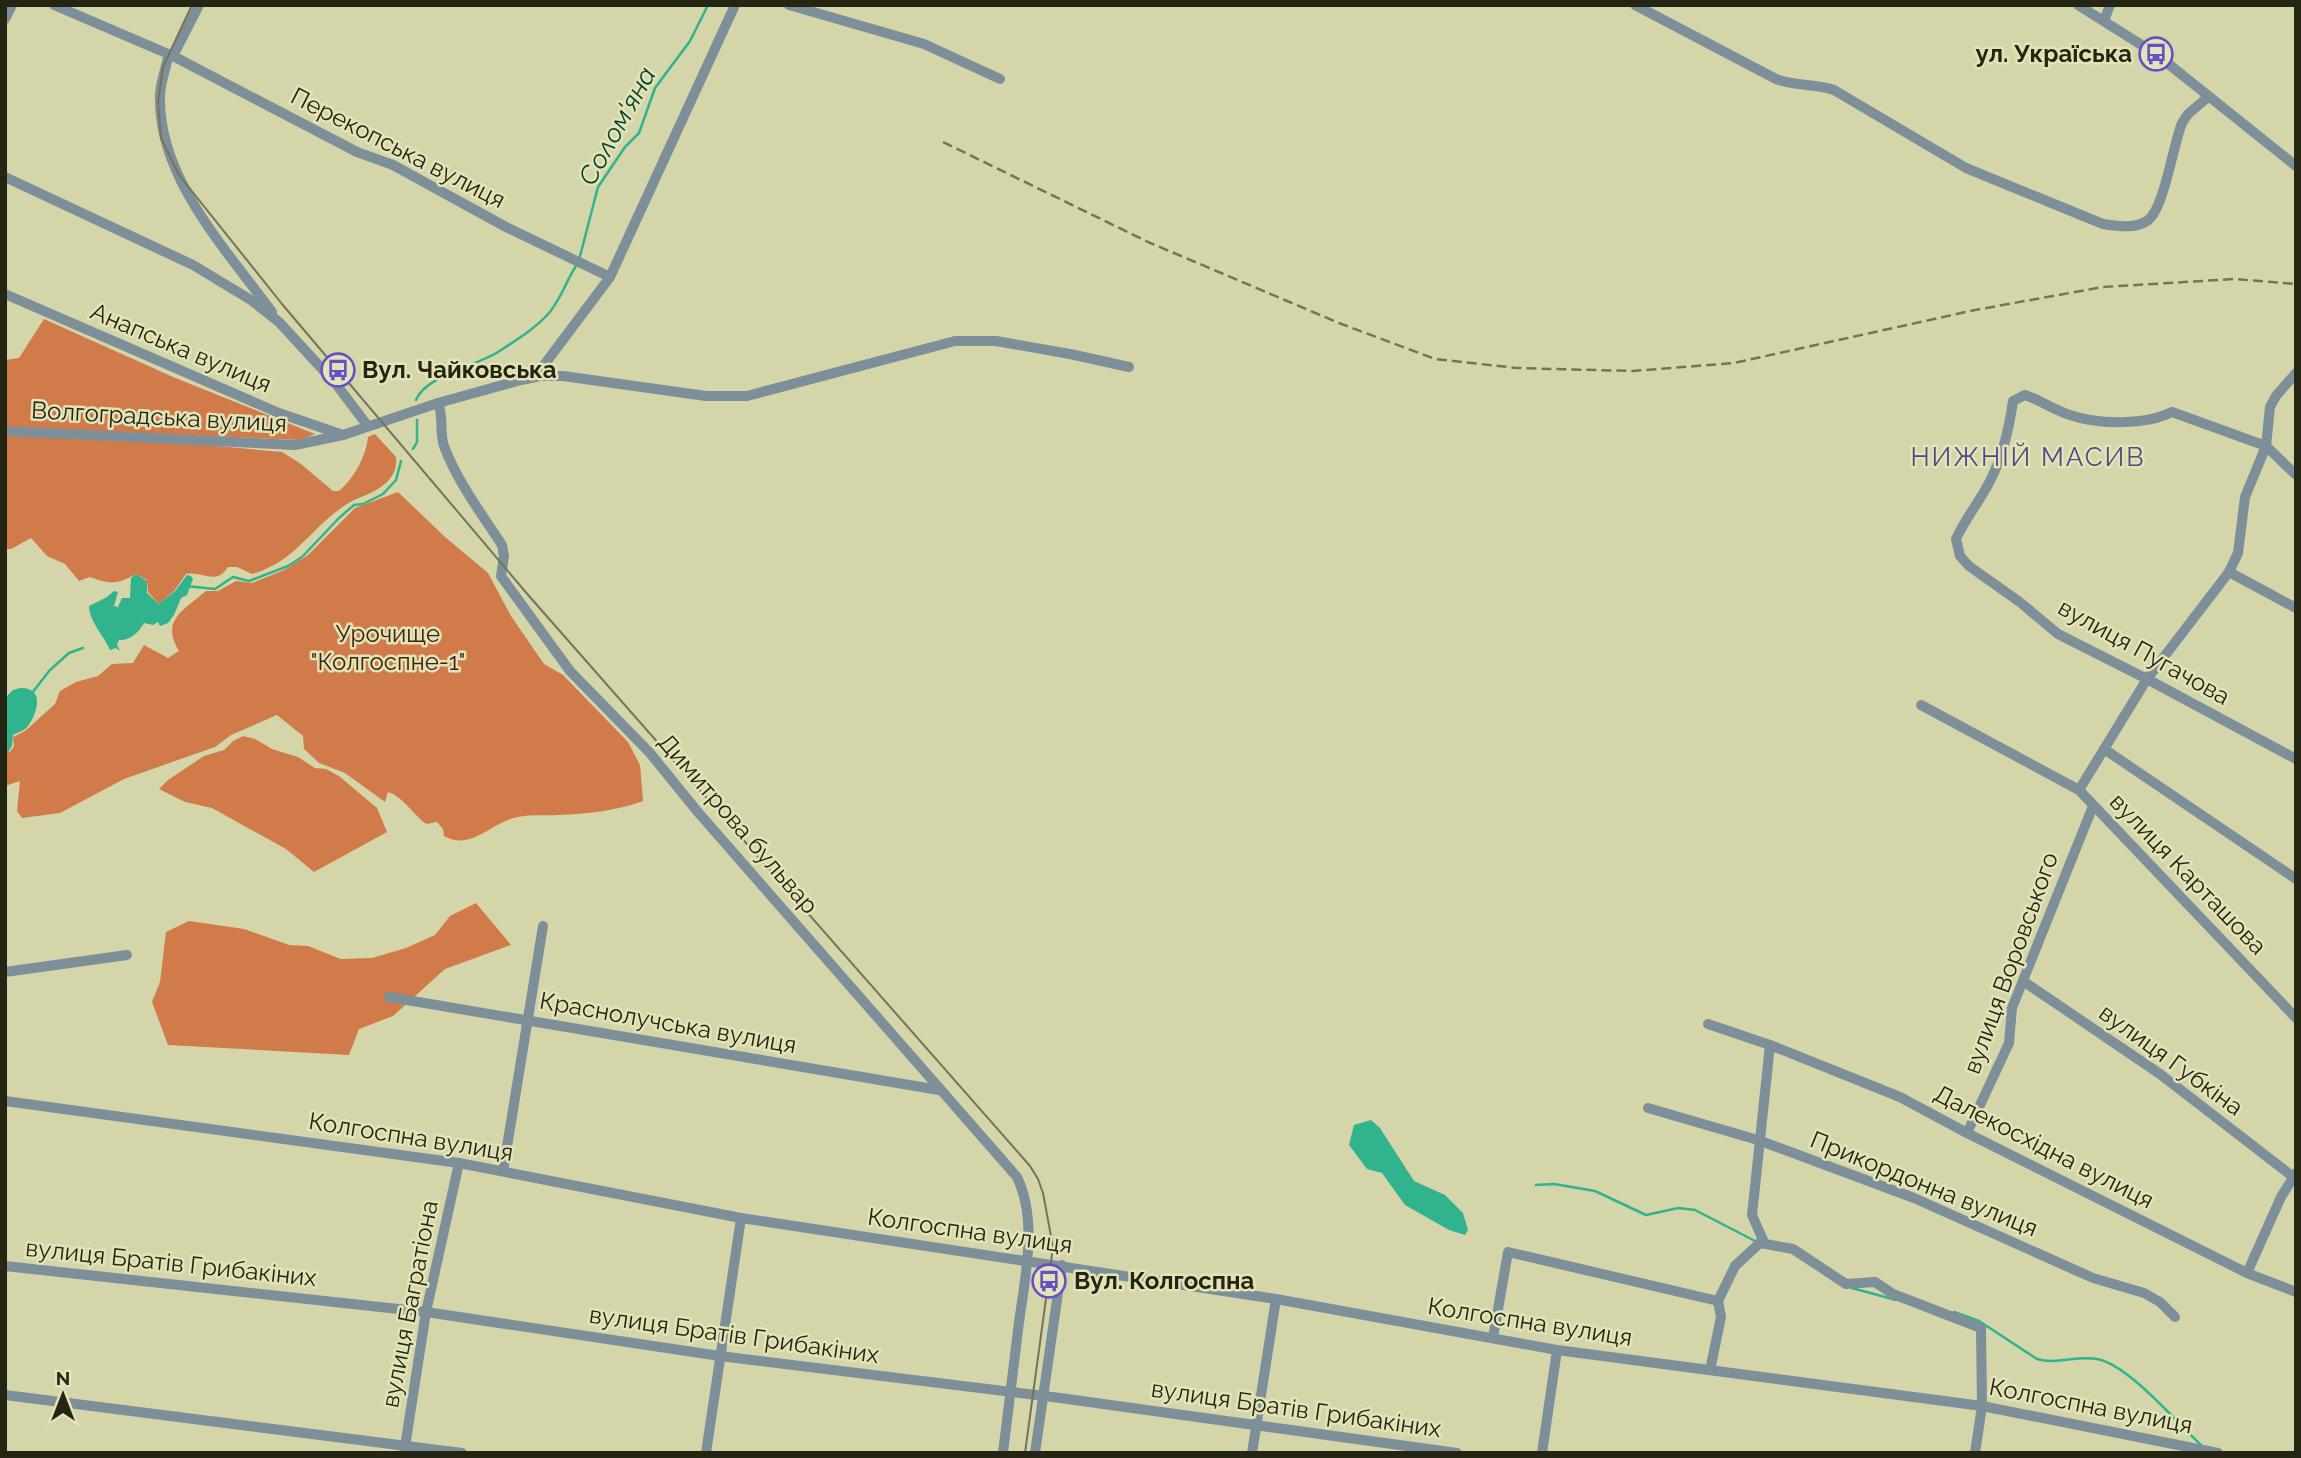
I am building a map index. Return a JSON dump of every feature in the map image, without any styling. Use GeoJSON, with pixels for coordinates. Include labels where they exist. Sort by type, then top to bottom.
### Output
{"type":"FeatureCollection","features":[{"type":"Feature","properties":{"kind":"street"},"geometry":{"type":"LineString","coordinates":[[5,19],[12,5]]}},
{"type":"Feature","properties":{"kind":"street","name":"Перекопська вулиця"},"geometry":{"type":"LineString","coordinates":[[54,5],[171,55],[357,152],[393,165],[506,227],[610,277]]}},
{"type":"Feature","properties":{"kind":"street"},"geometry":{"type":"LineString","coordinates":[[199,5],[171,55],[160,94],[162,132],[185,193],[283,327],[336,384],[367,425]]}},
{"type":"Feature","properties":{"kind":"street"},"geometry":{"type":"LineString","coordinates":[[535,377],[610,277],[735,5]]}},
{"type":"Feature","properties":{"kind":"street"},"geometry":{"type":"LineString","coordinates":[[789,5],[924,44],[1000,79]]}},
{"type":"Feature","properties":{"kind":"street"},"geometry":{"type":"LineString","coordinates":[[1635,5],[1776,79],[1792,85],[1822,86],[1834,90],[1966,167],[2103,224],[2140,225],[2155,214],[2182,123],[2188,114],[2208,97]]}},
{"type":"Feature","properties":{"kind":"street"},"geometry":{"type":"LineString","coordinates":[[2078,5],[2156,54],[2296,166]]}},
{"type":"Feature","properties":{"kind":"street"},"geometry":{"type":"LineString","coordinates":[[2104,21],[2110,5]]}},
{"type":"Feature","properties":{"kind":"street"},"geometry":{"type":"LineString","coordinates":[[5,177],[193,265],[251,300],[283,327]]}},
{"type":"Feature","properties":{"kind":"street","name":"Анапська вулиця"},"geometry":{"type":"LineString","coordinates":[[5,294],[279,413],[343,435]]}},
{"type":"Feature","properties":{"kind":"street","name":"Волгоградська вулиця"},"geometry":{"type":"LineString","coordinates":[[5,431],[295,445],[343,435],[438,403],[535,377],[563,376],[706,396],[747,396],[955,341],[996,341],[1129,367]]}},
{"type":"Feature","properties":{"kind":"street"},"geometry":{"type":"LineString","coordinates":[[1922,705],[2079,790],[2147,679],[2229,572],[2238,553],[2245,497],[2266,446],[2270,407],[2296,373]]}},
{"type":"Feature","properties":{"kind":"street","name":"вулиця Пугачова"},"geometry":{"type":"LineString","coordinates":[[2266,446],[2172,412],[2120,422],[2104,422],[2073,416],[2025,395],[2013,401],[2008,435],[2000,459],[1956,539],[1960,556],[1969,566],[2021,603],[2058,634],[2296,760]]}},
{"type":"Feature","properties":{"kind":"street","name":"Димитрова бульвар"},"geometry":{"type":"LineString","coordinates":[[438,403],[442,416],[442,437],[457,474],[502,545],[504,556],[500,570],[505,584],[570,671],[650,753],[697,811],[1017,1177],[1024,1192],[1027,1210],[1027,1260],[1003,1453]]}},
{"type":"Feature","properties":{"kind":"street"},"geometry":{"type":"LineString","coordinates":[[2266,446],[2296,475]]}},
{"type":"Feature","properties":{"kind":"street"},"geometry":{"type":"LineString","coordinates":[[2229,572],[2296,608]]}},
{"type":"Feature","properties":{"kind":"street"},"geometry":{"type":"LineString","coordinates":[[2104,748],[2296,880]]}},
{"type":"Feature","properties":{"kind":"street","name":"вулиця Карташова"},"geometry":{"type":"LineString","coordinates":[[2079,790],[2296,1018]]}},
{"type":"Feature","properties":{"kind":"street","name":"вулиця Воровського"},"geometry":{"type":"LineString","coordinates":[[1966,1133],[2009,1043],[2012,1008],[2093,806]]}},
{"type":"Feature","properties":{"kind":"street"},"geometry":{"type":"LineString","coordinates":[[503,1171],[543,926]]}},
{"type":"Feature","properties":{"kind":"street"},"geometry":{"type":"LineString","coordinates":[[5,972],[127,955]]}},
{"type":"Feature","properties":{"kind":"street","name":"вулиця Губкіна"},"geometry":{"type":"LineString","coordinates":[[2023,981],[2160,1074],[2294,1174]]}},
{"type":"Feature","properties":{"kind":"street","name":"Краснолучська вулиця"},"geometry":{"type":"LineString","coordinates":[[389,997],[939,1090]]}},
{"type":"Feature","properties":{"kind":"street","name":"Далекосхідна вулиця"},"geometry":{"type":"LineString","coordinates":[[1708,1024],[1770,1045],[1900,1097],[1966,1133],[2247,1273],[2296,1292]]}},
{"type":"Feature","properties":{"kind":"street"},"geometry":{"type":"LineString","coordinates":[[1710,1370],[1721,1317],[1718,1301],[1735,1266],[1763,1240],[1752,1216],[1770,1045]]}},
{"type":"Feature","properties":{"kind":"street","name":"Колгоспна вулиця"},"geometry":{"type":"LineString","coordinates":[[5,1101],[503,1171],[741,1218],[1276,1299],[1557,1350],[1982,1406],[2218,1453]]}},
{"type":"Feature","properties":{"kind":"street","name":"Прикордонна вулиця"},"geometry":{"type":"LineString","coordinates":[[1647,1108],[1758,1140],[1914,1198],[2093,1278],[2144,1293],[2160,1302],[2175,1317]]}},
{"type":"Feature","properties":{"kind":"street","name":"вулиця Багратіона"},"geometry":{"type":"LineString","coordinates":[[405,1448],[426,1312],[458,1164]]}},
{"type":"Feature","properties":{"kind":"street"},"geometry":{"type":"LineString","coordinates":[[2247,1273],[2294,1174]]}},
{"type":"Feature","properties":{"kind":"street"},"geometry":{"type":"LineString","coordinates":[[706,1453],[741,1218]]}},
{"type":"Feature","properties":{"kind":"street"},"geometry":{"type":"LineString","coordinates":[[1760,1243],[1793,1249],[1846,1284],[1875,1282],[1893,1294],[1981,1328],[1982,1406],[1975,1453]]}},
{"type":"Feature","properties":{"kind":"street"},"geometry":{"type":"LineString","coordinates":[[1493,1338],[1508,1252],[1718,1301]]}},
{"type":"Feature","properties":{"kind":"street"},"geometry":{"type":"LineString","coordinates":[[1035,1453],[1062,1265]]}},
{"type":"Feature","properties":{"kind":"street","name":"вулиця Братів Грибакіних"},"geometry":{"type":"LineString","coordinates":[[5,1266],[426,1312],[720,1356],[1010,1392],[1457,1453]]}},
{"type":"Feature","properties":{"kind":"street"},"geometry":{"type":"LineString","coordinates":[[1252,1453],[1276,1299]]}},
{"type":"Feature","properties":{"kind":"street"},"geometry":{"type":"LineString","coordinates":[[1542,1453],[1557,1350]]}},
{"type":"Feature","properties":{"kind":"street"},"geometry":{"type":"LineString","coordinates":[[5,1395],[405,1448],[462,1453]]}},
{"type":"Feature","properties":{"kind":"green space"},"geometry":{"type":"Polygon","coordinates":[[[44,319],[173,377],[315,434],[301,440],[5,427],[5,360],[19,358],[44,319]]]}},
{"type":"Feature","properties":{"kind":"green space","name":"Урочище \"Колгоспне-1\""},"geometry":{"type":"Polygon","coordinates":[[[5,434],[195,444],[282,452],[333,491],[339,491],[350,480],[362,459],[368,437],[375,434],[396,457],[396,464],[392,477],[387,482],[344,506],[280,562],[252,574],[237,567],[228,567],[214,577],[186,574],[174,591],[159,604],[148,592],[147,580],[136,574],[114,582],[90,577],[79,581],[65,564],[47,556],[31,538],[11,549],[5,549],[5,434]]]}},
{"type":"Feature","properties":{"kind":"green space","name":"Урочище \"Колгоспне-1\""},"geometry":{"type":"Polygon","coordinates":[[[398,492],[488,573],[511,616],[544,664],[563,675],[628,742],[640,765],[643,801],[590,813],[519,817],[505,821],[480,835],[453,840],[444,836],[443,829],[437,822],[426,824],[393,794],[388,792],[385,802],[345,773],[319,763],[304,749],[303,736],[277,715],[231,735],[215,747],[124,779],[60,813],[22,818],[17,811],[20,781],[5,786],[5,749],[10,752],[14,746],[13,737],[25,731],[55,704],[60,691],[76,682],[98,676],[112,664],[133,663],[144,645],[168,658],[179,651],[172,631],[173,623],[183,610],[206,591],[218,591],[236,581],[252,583],[284,570],[308,555],[355,508],[398,492]]]}},
{"type":"Feature","properties":{"kind":"green space"},"geometry":{"type":"Polygon","coordinates":[[[243,736],[339,776],[377,808],[387,832],[314,872],[286,849],[212,808],[185,802],[159,789],[204,756],[224,750],[243,736]]]}},
{"type":"Feature","properties":{"kind":"green space"},"geometry":{"type":"Polygon","coordinates":[[[476,903],[511,945],[445,969],[393,1016],[359,1029],[349,1055],[168,1045],[152,1002],[160,982],[166,932],[189,921],[244,929],[289,945],[308,946],[341,959],[372,958],[406,948],[435,935],[450,916],[476,903]]]}},
{"type":"Feature","properties":{"kind":"shaded area"},"geometry":{"type":"Polygon","coordinates":[[[136,574],[147,581],[147,593],[159,604],[175,591],[187,575],[193,579],[187,595],[181,598],[168,623],[160,626],[158,622],[153,625],[144,623],[134,635],[119,640],[117,645],[120,651],[116,648],[110,650],[94,623],[89,606],[114,591],[118,592],[114,606],[118,607],[122,598],[130,598],[131,578],[136,574]]]}},
{"type":"Feature","properties":{"kind":"shaded area"},"geometry":{"type":"Polygon","coordinates":[[[20,688],[33,692],[36,696],[36,708],[27,728],[13,735],[12,746],[8,752],[5,742],[5,698],[13,690],[20,688]]]}},
{"type":"Feature","properties":{"kind":"shaded area"},"geometry":{"type":"Polygon","coordinates":[[[1371,1120],[1380,1128],[1414,1181],[1445,1195],[1463,1213],[1468,1230],[1465,1235],[1449,1230],[1405,1205],[1382,1173],[1367,1169],[1349,1145],[1354,1125],[1371,1120]]]}},
{"type":"Feature","properties":{"kind":"waterway","name":"Солом'яна"},"geometry":{"type":"LineString","coordinates":[[579,260],[598,187],[625,147],[639,133],[655,88],[690,41],[708,5]]}},
{"type":"Feature","properties":{"kind":"waterway","name":"Солом'яна"},"geometry":{"type":"LineString","coordinates":[[416,400],[430,384],[489,357],[538,324],[553,308],[576,266]]}},
{"type":"Feature","properties":{"kind":"waterway","name":"Солом'яна"},"geometry":{"type":"LineString","coordinates":[[413,449],[417,442],[417,420]]}},
{"type":"Feature","properties":{"kind":"waterway"},"geometry":{"type":"LineString","coordinates":[[186,586],[215,589],[233,577],[249,581],[288,566],[302,557],[354,505],[363,504],[383,494],[396,480],[401,461]]}},
{"type":"Feature","properties":{"kind":"waterway","name":"Солом'яна"},"geometry":{"type":"LineString","coordinates":[[32,693],[50,670],[69,653],[83,648]]}},
{"type":"Feature","properties":{"kind":"waterway"},"geometry":{"type":"LineString","coordinates":[[1536,1185],[1554,1184],[1595,1191],[1646,1215],[1678,1208],[1695,1210],[1757,1242]]}},
{"type":"Feature","properties":{"kind":"waterway"},"geometry":{"type":"LineString","coordinates":[[1852,1288],[1896,1300]]}},
{"type":"Feature","properties":{"kind":"waterway"},"geometry":{"type":"LineString","coordinates":[[1954,1312],[1979,1321],[2037,1359],[2052,1361],[2089,1358],[2110,1364],[2138,1383],[2202,1446]]}},
{"type":"Feature","properties":{"kind":"tram line"},"geometry":{"type":"LineString","coordinates":[[192,5],[163,67],[158,102],[161,138],[179,175],[282,304],[529,596],[1030,1166],[1038,1179],[1053,1247],[1025,1453]]}},
{"type":"Feature","properties":{"kind":"railway"},"geometry":{"type":"LineString","coordinates":[[943,142],[1148,242],[1339,323],[1435,359],[1517,368],[1633,371],[1734,363],[1975,310],[2103,287],[2234,279],[2296,284]]}},
{"type":"Feature","properties":{"kind":"place","name":"ул. Україська"},"geometry":{"type":"Point","coordinates":[2156,54]}},
{"type":"Feature","properties":{"kind":"place","name":"Вул. Чайковська"},"geometry":{"type":"Point","coordinates":[338,370]}},
{"type":"Feature","properties":{"kind":"place","name":"Вул. Колгоспна"},"geometry":{"type":"Point","coordinates":[1049,1281]}},
{"type":"Feature","properties":{"kind":"district","name":"НИЖНІЙ МАСИВ"},"geometry":{"type":"Point","coordinates":[2028,457]}}]}
